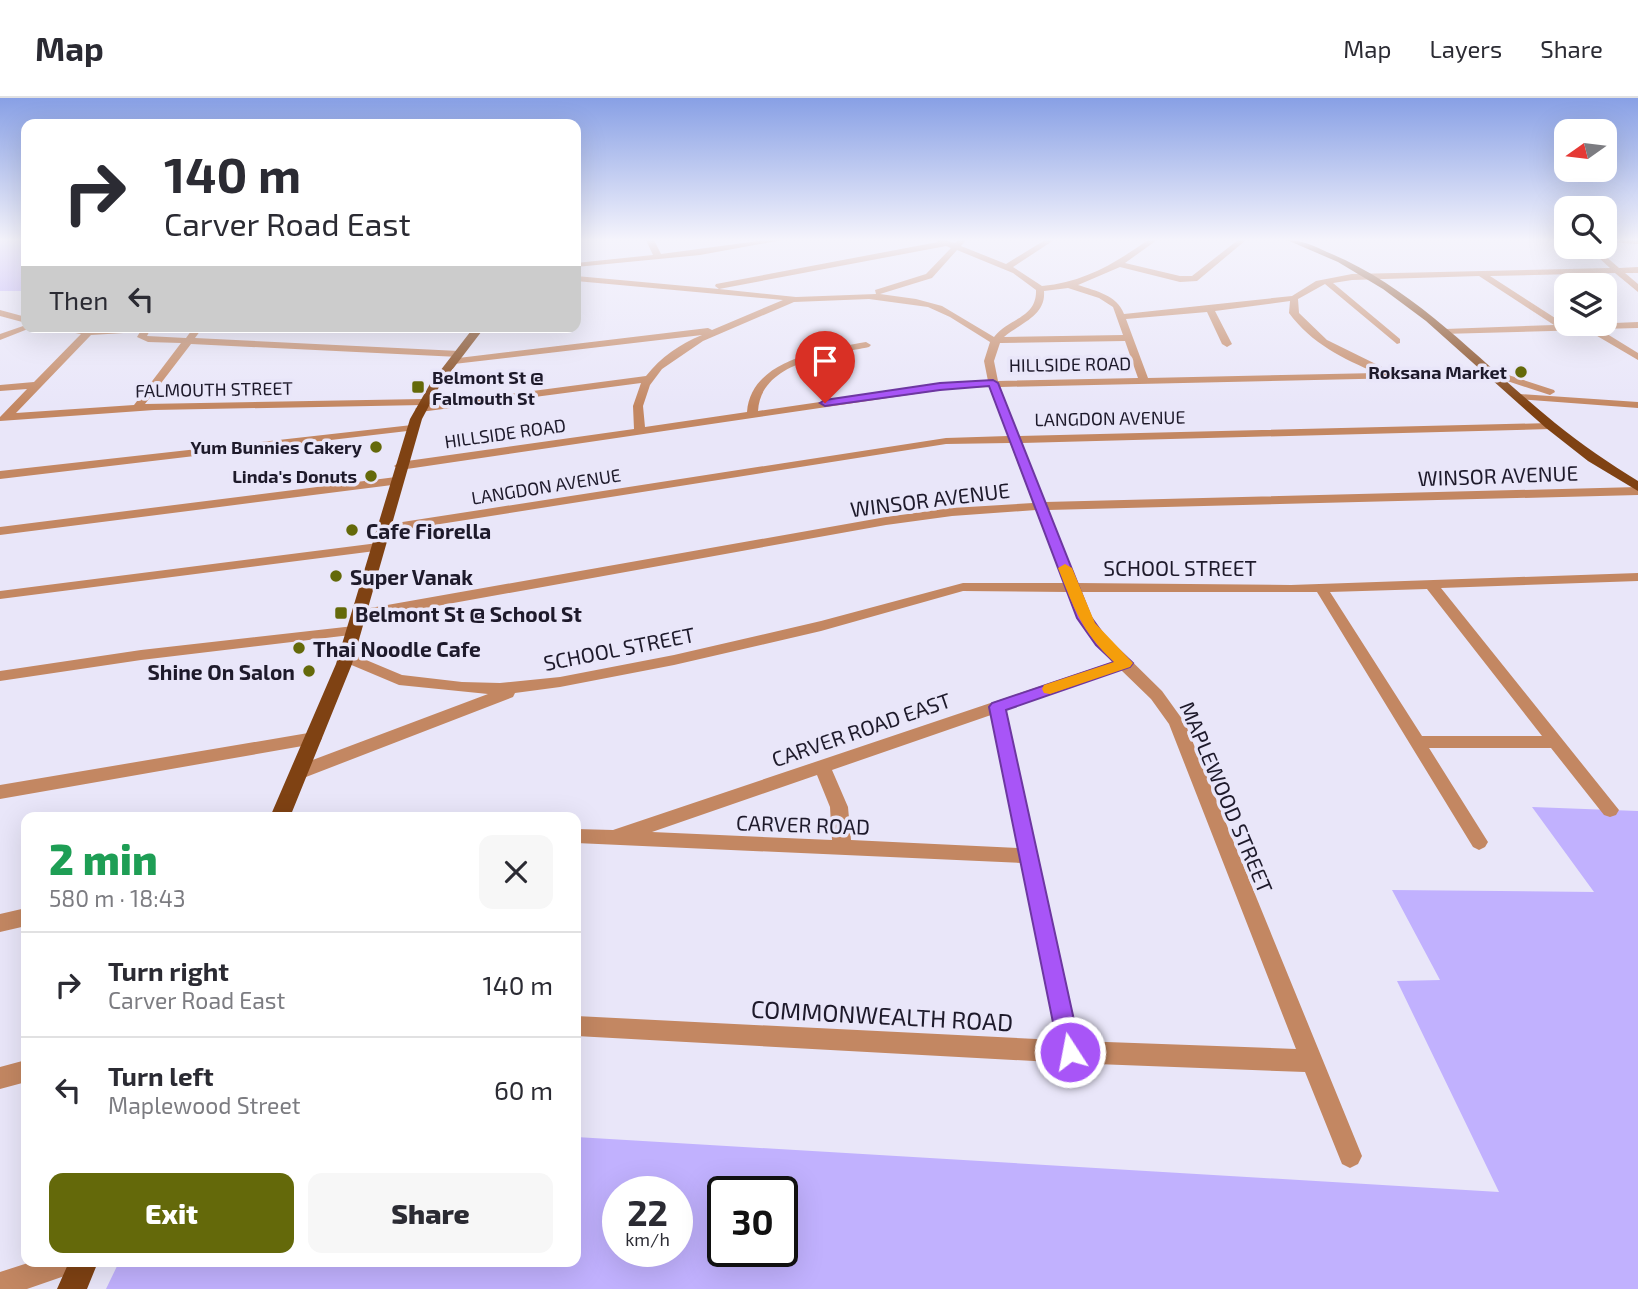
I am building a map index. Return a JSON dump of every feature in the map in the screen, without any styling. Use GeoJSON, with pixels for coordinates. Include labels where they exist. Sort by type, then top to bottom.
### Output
{"type":"FeatureCollection","features":[{"type":"Feature","properties":{"kind":"main road"},"geometry":{"type":"LineString","coordinates":[[1398,296],[1445,332],[1550,426],[1592,459],[1638,489]]}},
{"type":"Feature","properties":{"kind":"main road"},"geometry":{"type":"LineString","coordinates":[[282,812],[347,657],[412,429],[422,406],[475,333]]}},
{"type":"Feature","properties":{"kind":"main road"},"geometry":{"type":"LineString","coordinates":[[72,1289],[82,1267]]}},
{"type":"Feature","properties":{"kind":"street"},"geometry":{"type":"LineString","coordinates":[[757,296],[781,298],[881,297],[927,304],[947,312],[994,340],[1129,338]]}},
{"type":"Feature","properties":{"kind":"street"},"geometry":{"type":"LineString","coordinates":[[640,430],[637,405],[648,379],[676,354],[720,330],[785,302],[850,296]]}},
{"type":"Feature","properties":{"kind":"street"},"geometry":{"type":"LineString","coordinates":[[994,340],[1037,309],[1041,296]]}},
{"type":"Feature","properties":{"kind":"street"},"geometry":{"type":"LineString","coordinates":[[1098,296],[1117,306],[1144,380]]}},
{"type":"Feature","properties":{"kind":"street"},"geometry":{"type":"LineString","coordinates":[[1122,317],[1210,309],[1297,296]]}},
{"type":"Feature","properties":{"kind":"street"},"geometry":{"type":"LineString","coordinates":[[1343,296],[1397,341]]}},
{"type":"Feature","properties":{"kind":"street"},"geometry":{"type":"LineString","coordinates":[[1514,296],[1554,321]]}},
{"type":"Feature","properties":{"kind":"street"},"geometry":{"type":"LineString","coordinates":[[1294,298],[1294,313],[1310,331],[1352,358],[1392,375]]}},
{"type":"Feature","properties":{"kind":"street"},"geometry":{"type":"LineString","coordinates":[[1210,309],[1227,344]]}},
{"type":"Feature","properties":{"kind":"street"},"geometry":{"type":"LineString","coordinates":[[0,313],[21,319]]}},
{"type":"Feature","properties":{"kind":"street"},"geometry":{"type":"LineString","coordinates":[[1617,326],[1638,326]]}},
{"type":"Feature","properties":{"kind":"street"},"geometry":{"type":"LineString","coordinates":[[1445,332],[1554,328]]}},
{"type":"Feature","properties":{"kind":"street"},"geometry":{"type":"LineString","coordinates":[[0,337],[21,330]]}},
{"type":"Feature","properties":{"kind":"street"},"geometry":{"type":"LineString","coordinates":[[144,333],[143,338],[457,357],[720,330]]}},
{"type":"Feature","properties":{"kind":"street"},"geometry":{"type":"LineString","coordinates":[[3,420],[88,333]]}},
{"type":"Feature","properties":{"kind":"street"},"geometry":{"type":"LineString","coordinates":[[137,408],[194,333]]}},
{"type":"Feature","properties":{"kind":"street"},"geometry":{"type":"LineString","coordinates":[[1604,336],[1638,357]]}},
{"type":"Feature","properties":{"kind":"street","name":"MAPLEWOOD STREET"},"geometry":{"type":"LineString","coordinates":[[994,340],[989,359],[993,383],[1072,587],[1092,630],[1159,696],[1177,723],[1350,1156]]}},
{"type":"Feature","properties":{"kind":"street"},"geometry":{"type":"LineString","coordinates":[[752,414],[754,393],[774,374],[813,357],[866,345]]}},
{"type":"Feature","properties":{"kind":"street","name":"HILLSIDE ROAD"},"geometry":{"type":"LineString","coordinates":[[400,466],[940,386],[1495,375],[1576,399]]}},
{"type":"Feature","properties":{"kind":"street","name":"FALMOUTH STREET"},"geometry":{"type":"LineString","coordinates":[[3,420],[137,408],[422,406],[648,379]]}},
{"type":"Feature","properties":{"kind":"street"},"geometry":{"type":"LineString","coordinates":[[0,388],[38,385]]}},
{"type":"Feature","properties":{"kind":"street"},"geometry":{"type":"LineString","coordinates":[[1520,397],[1638,405]]}},
{"type":"Feature","properties":{"kind":"street","name":"LANGDON AVENUE"},"geometry":{"type":"LineString","coordinates":[[383,530],[911,446],[1014,438],[1550,426]]}},
{"type":"Feature","properties":{"kind":"street"},"geometry":{"type":"LineString","coordinates":[[0,475],[276,442],[412,429]]}},
{"type":"Feature","properties":{"kind":"street"},"geometry":{"type":"LineString","coordinates":[[0,531],[396,481]]}},
{"type":"Feature","properties":{"kind":"street","name":"WINSOR AVENUE"},"geometry":{"type":"LineString","coordinates":[[357,623],[908,517],[1041,506],[1638,489]]}},
{"type":"Feature","properties":{"kind":"street"},"geometry":{"type":"LineString","coordinates":[[0,595],[378,547]]}},
{"type":"Feature","properties":{"kind":"street","name":"SCHOOL STREET"},"geometry":{"type":"LineString","coordinates":[[347,657],[399,680],[462,688],[523,687],[638,668],[745,644],[957,588],[1321,588],[1635,580]]}},
{"type":"Feature","properties":{"kind":"street"},"geometry":{"type":"LineString","coordinates":[[1432,584],[1610,810]]}},
{"type":"Feature","properties":{"kind":"street"},"geometry":{"type":"LineString","coordinates":[[1321,588],[1479,842]]}},
{"type":"Feature","properties":{"kind":"street"},"geometry":{"type":"LineString","coordinates":[[0,677],[357,623]]}},
{"type":"Feature","properties":{"kind":"street","name":"CARVER ROAD EAST"},"geometry":{"type":"LineString","coordinates":[[612,838],[1125,663]]}},
{"type":"Feature","properties":{"kind":"street","name":"SCHOOL STREET"},"geometry":{"type":"LineString","coordinates":[[300,772],[523,687]]}},
{"type":"Feature","properties":{"kind":"street"},"geometry":{"type":"LineString","coordinates":[[997,707],[1070,1052]]}},
{"type":"Feature","properties":{"kind":"street"},"geometry":{"type":"LineString","coordinates":[[0,792],[314,738]]}},
{"type":"Feature","properties":{"kind":"street"},"geometry":{"type":"LineString","coordinates":[[1418,742],[1555,743]]}},
{"type":"Feature","properties":{"kind":"street"},"geometry":{"type":"LineString","coordinates":[[822,766],[839,807],[842,848]]}},
{"type":"Feature","properties":{"kind":"street","name":"CARVER ROAD"},"geometry":{"type":"LineString","coordinates":[[581,836],[1030,856]]}},
{"type":"Feature","properties":{"kind":"street"},"geometry":{"type":"LineString","coordinates":[[0,923],[21,918]]}},
{"type":"Feature","properties":{"kind":"street","name":"COMMONWEALTH ROAD"},"geometry":{"type":"LineString","coordinates":[[581,1026],[1070,1052],[1312,1060]]}},
{"type":"Feature","properties":{"kind":"street"},"geometry":{"type":"LineString","coordinates":[[0,1078],[21,1072]]}},
{"type":"Feature","properties":{"kind":"street"},"geometry":{"type":"LineString","coordinates":[[0,1285],[55,1267]]}},
{"type":"Feature","properties":{"kind":"shaded area"},"geometry":{"type":"Polygon","coordinates":[[[1532,807],[1638,811],[1638,1289],[106,1289],[117,1267],[581,1267],[581,1137],[1499,1192],[1397,981],[1440,980],[1392,890],[1594,892],[1532,807]]]}},
{"type":"Feature","properties":{"kind":"slow traffic"},"geometry":{"type":"LineString","coordinates":[[1050,689],[1125,663],[1101,641],[1088,624],[1065,568]]}},
{"type":"Feature","properties":{"kind":"place","name":"Roksana Market"},"geometry":{"type":"Point","coordinates":[1521,372]}},
{"type":"Feature","properties":{"kind":"place","name":"Belmont St @ Falmouth St"},"geometry":{"type":"Point","coordinates":[418,387]}},
{"type":"Feature","properties":{"kind":"place","name":"Yum Bunnies Cakery"},"geometry":{"type":"Point","coordinates":[376,447]}},
{"type":"Feature","properties":{"kind":"place","name":"Linda's Donuts"},"geometry":{"type":"Point","coordinates":[371,476]}},
{"type":"Feature","properties":{"kind":"place","name":"Cafe Fiorella"},"geometry":{"type":"Point","coordinates":[352,530]}},
{"type":"Feature","properties":{"kind":"place","name":"Super Vanak"},"geometry":{"type":"Point","coordinates":[336,576]}},
{"type":"Feature","properties":{"kind":"place","name":"Belmont St @ School St"},"geometry":{"type":"Point","coordinates":[341,613]}},
{"type":"Feature","properties":{"kind":"place","name":"Thai Noodle Cafe"},"geometry":{"type":"Point","coordinates":[299,648]}},
{"type":"Feature","properties":{"kind":"place","name":"Shine On Salon"},"geometry":{"type":"Point","coordinates":[309,671]}},
{"type":"Feature","properties":{"kind":"route"},"geometry":{"type":"LineString","coordinates":[[825,403],[940,386],[993,383],[1084,618],[1101,641],[1125,663],[997,707],[1070,1052]]}}]}
